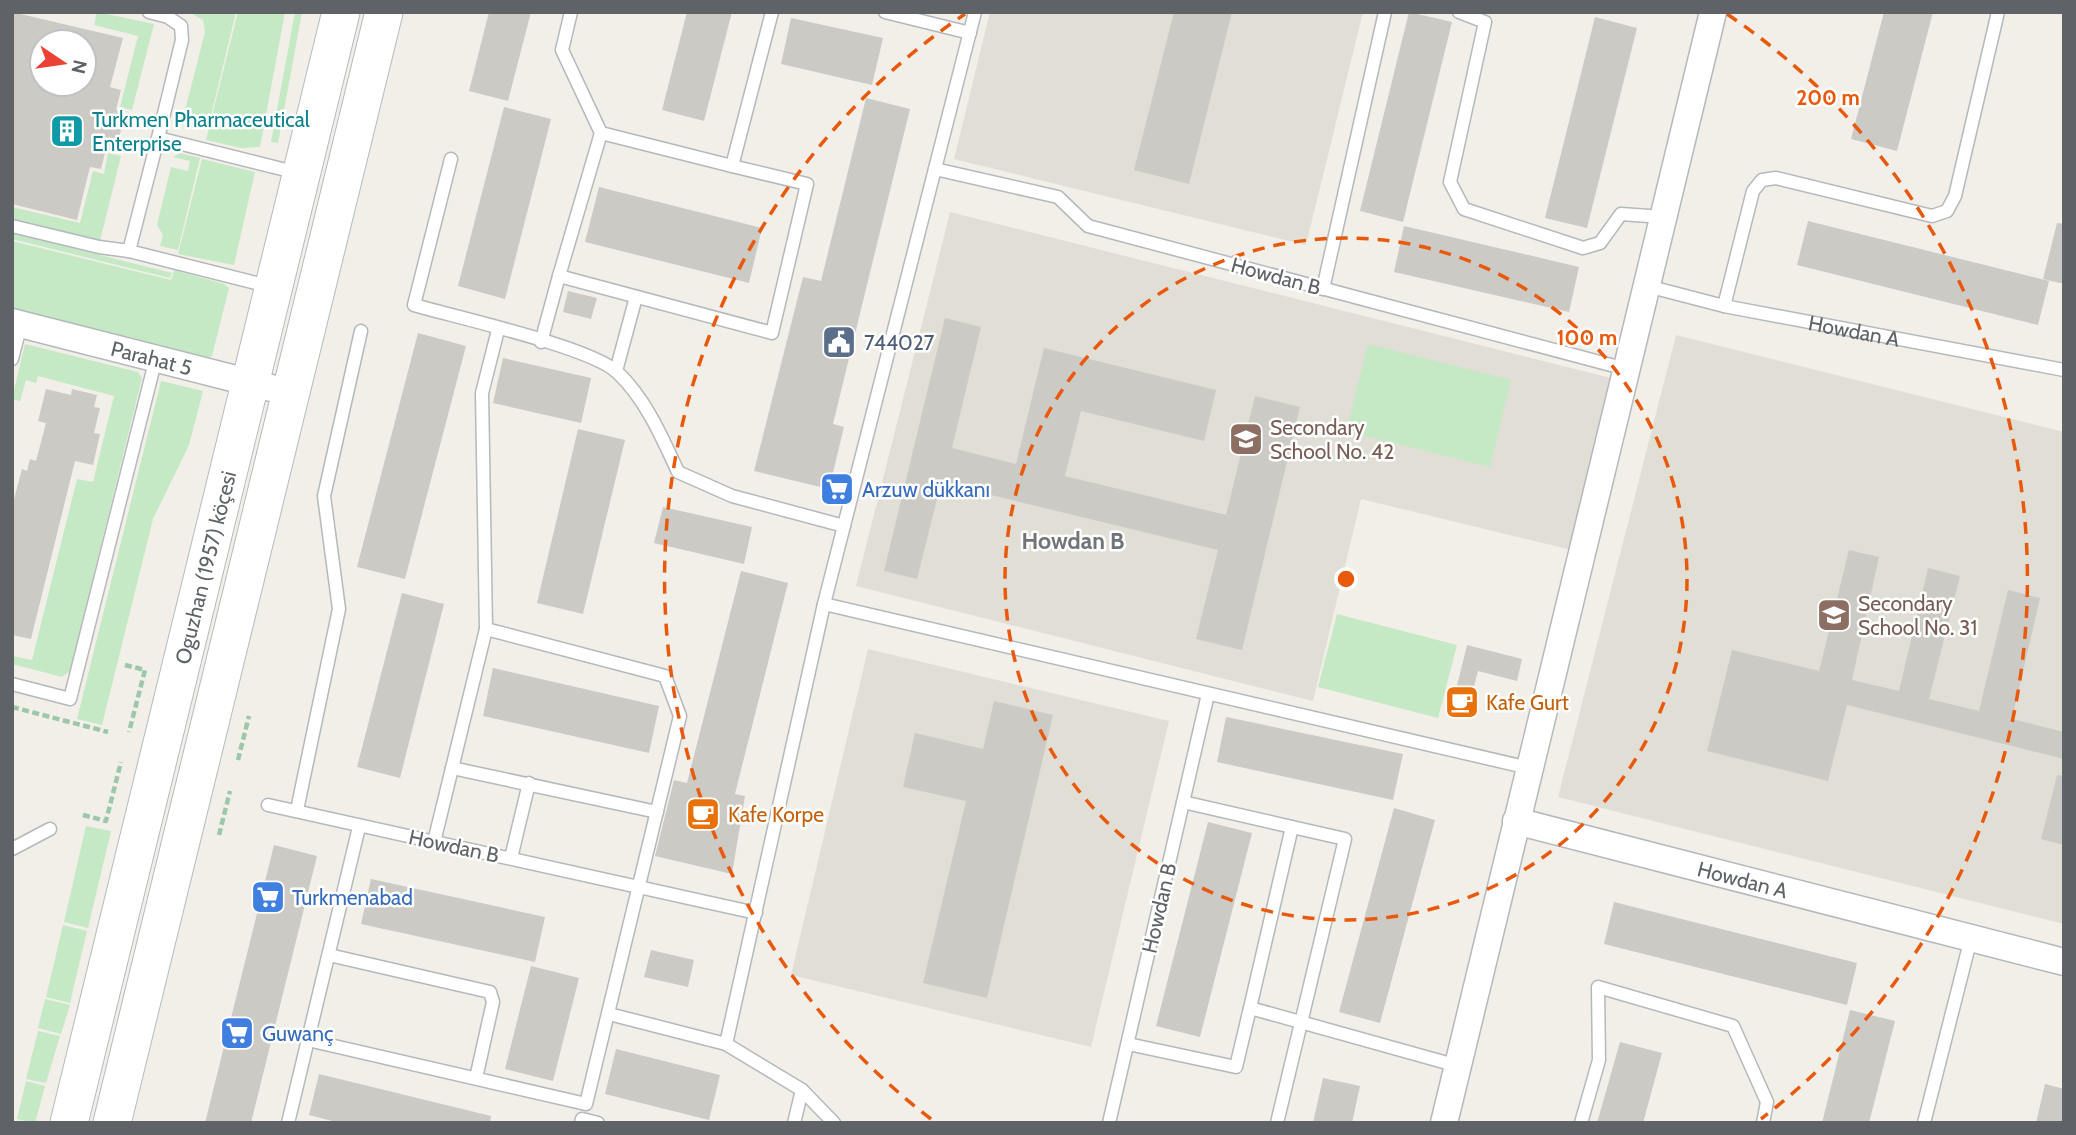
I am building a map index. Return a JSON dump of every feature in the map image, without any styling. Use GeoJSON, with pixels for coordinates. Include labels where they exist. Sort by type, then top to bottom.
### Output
{"type":"FeatureCollection","features":[{"type":"Feature","properties":{"kind":"main road","name":"Oguzhan (1957) köçesi"},"geometry":{"type":"LineString","coordinates":[[69,1123],[341,12]]}},
{"type":"Feature","properties":{"kind":"main road","name":"Oguzhan (1957) köçesi"},"geometry":{"type":"LineString","coordinates":[[112,1123],[384,12]]}},
{"type":"Feature","properties":{"kind":"street"},"geometry":{"type":"LineString","coordinates":[[1444,1123],[1713,12]]}},
{"type":"Feature","properties":{"kind":"street","name":"Parahat 5"},"geometry":{"type":"LineString","coordinates":[[17,323],[291,393]]}},
{"type":"Feature","properties":{"kind":"street","name":"Howdan A"},"geometry":{"type":"LineString","coordinates":[[1516,821],[2064,962]]}},
{"type":"Feature","properties":{"kind":"lane"},"geometry":{"type":"LineString","coordinates":[[129,251],[182,40],[181,26],[169,17],[149,12]]}},
{"type":"Feature","properties":{"kind":"lane"},"geometry":{"type":"LineString","coordinates":[[541,342],[601,133],[562,50],[571,12]]}},
{"type":"Feature","properties":{"kind":"lane"},"geometry":{"type":"LineString","coordinates":[[732,166],[772,12]]}},
{"type":"Feature","properties":{"kind":"lane"},"geometry":{"type":"LineString","coordinates":[[885,12],[970,33]]}},
{"type":"Feature","properties":{"kind":"lane"},"geometry":{"type":"LineString","coordinates":[[726,1044],[824,604],[975,12]]}},
{"type":"Feature","properties":{"kind":"lane"},"geometry":{"type":"LineString","coordinates":[[1323,289],[1385,12]]}},
{"type":"Feature","properties":{"kind":"lane"},"geometry":{"type":"LineString","coordinates":[[1459,12],[1485,22],[1450,182],[1464,209],[1583,248],[1592,248],[1600,243],[1621,214],[1663,217]]}},
{"type":"Feature","properties":{"kind":"lane"},"geometry":{"type":"LineString","coordinates":[[1724,306],[1753,191],[1762,180],[1776,178],[1932,216],[1947,211],[1955,196],[1998,12]]}},
{"type":"Feature","properties":{"kind":"lane"},"geometry":{"type":"LineString","coordinates":[[559,276],[772,333],[807,184],[601,133]]}},
{"type":"Feature","properties":{"kind":"lane"},"geometry":{"type":"LineString","coordinates":[[158,138],[302,174]]}},
{"type":"Feature","properties":{"kind":"lane"},"geometry":{"type":"LineString","coordinates":[[451,159],[414,305],[578,352],[616,371],[657,425],[678,472],[732,496],[844,526]]}},
{"type":"Feature","properties":{"kind":"lane","name":"Howdan B"},"geometry":{"type":"LineString","coordinates":[[935,169],[1058,197],[1088,226],[1626,369]]}},
{"type":"Feature","properties":{"kind":"lane"},"geometry":{"type":"LineString","coordinates":[[12,226],[99,247],[129,251],[274,287]]}},
{"type":"Feature","properties":{"kind":"lane","name":"Howdan A"},"geometry":{"type":"LineString","coordinates":[[1647,286],[1724,306],[2064,370]]}},
{"type":"Feature","properties":{"kind":"lane"},"geometry":{"type":"LineString","coordinates":[[616,371],[636,297]]}},
{"type":"Feature","properties":{"kind":"lane"},"geometry":{"type":"LineString","coordinates":[[12,359],[17,323]]}},
{"type":"Feature","properties":{"kind":"lane"},"geometry":{"type":"LineString","coordinates":[[434,842],[486,629],[482,393],[498,330]]}},
{"type":"Feature","properties":{"kind":"lane"},"geometry":{"type":"LineString","coordinates":[[297,810],[339,609],[324,496],[361,331]]}},
{"type":"Feature","properties":{"kind":"lane"},"geometry":{"type":"LineString","coordinates":[[12,684],[70,699],[156,358]]}},
{"type":"Feature","properties":{"kind":"lane"},"geometry":{"type":"LineString","coordinates":[[824,604],[1530,768]]}},
{"type":"Feature","properties":{"kind":"lane"},"geometry":{"type":"LineString","coordinates":[[486,629],[665,676],[680,716],[581,1121],[598,1123]]}},
{"type":"Feature","properties":{"kind":"lane","name":"Howdan B"},"geometry":{"type":"LineString","coordinates":[[1113,1120],[1209,694]]}},
{"type":"Feature","properties":{"kind":"lane"},"geometry":{"type":"LineString","coordinates":[[452,768],[657,812]]}},
{"type":"Feature","properties":{"kind":"lane"},"geometry":{"type":"LineString","coordinates":[[511,858],[529,783]]}},
{"type":"Feature","properties":{"kind":"lane"},"geometry":{"type":"LineString","coordinates":[[1184,802],[1345,839],[1277,1123]]}},
{"type":"Feature","properties":{"kind":"lane","name":"Howdan B"},"geometry":{"type":"LineString","coordinates":[[268,805],[756,913]]}},
{"type":"Feature","properties":{"kind":"lane"},"geometry":{"type":"LineString","coordinates":[[288,1123],[359,827]]}},
{"type":"Feature","properties":{"kind":"lane"},"geometry":{"type":"LineString","coordinates":[[1128,1044],[1236,1068],[1292,827]]}},
{"type":"Feature","properties":{"kind":"lane"},"geometry":{"type":"LineString","coordinates":[[12,849],[50,829]]}},
{"type":"Feature","properties":{"kind":"lane"},"geometry":{"type":"LineString","coordinates":[[1924,1123],[1971,938]]}},
{"type":"Feature","properties":{"kind":"lane"},"geometry":{"type":"LineString","coordinates":[[329,955],[490,992],[493,1002],[476,1078]]}},
{"type":"Feature","properties":{"kind":"lane"},"geometry":{"type":"LineString","coordinates":[[1581,1123],[1599,1060],[1598,987],[1733,1026],[1767,1102],[1763,1123]]}},
{"type":"Feature","properties":{"kind":"lane"},"geometry":{"type":"LineString","coordinates":[[1250,1008],[1458,1066]]}},
{"type":"Feature","properties":{"kind":"lane"},"geometry":{"type":"LineString","coordinates":[[608,1014],[726,1044],[802,1090],[834,1123]]}},
{"type":"Feature","properties":{"kind":"lane"},"geometry":{"type":"LineString","coordinates":[[308,1040],[586,1104]]}},
{"type":"Feature","properties":{"kind":"lane"},"geometry":{"type":"LineString","coordinates":[[794,1123],[802,1090]]}},
{"type":"Feature","properties":{"kind":"path"},"geometry":{"type":"LineString","coordinates":[[125,665],[145,670],[129,732]]}},
{"type":"Feature","properties":{"kind":"path"},"geometry":{"type":"LineString","coordinates":[[12,707],[108,732]]}},
{"type":"Feature","properties":{"kind":"path"},"geometry":{"type":"LineString","coordinates":[[238,761],[249,716]]}},
{"type":"Feature","properties":{"kind":"path"},"geometry":{"type":"LineString","coordinates":[[83,815],[106,821],[121,762]]}},
{"type":"Feature","properties":{"kind":"path"},"geometry":{"type":"LineString","coordinates":[[219,835],[230,791]]}},
{"type":"Feature","properties":{"kind":"shaded area"},"geometry":{"type":"Polygon","coordinates":[[[990,12],[1363,12],[1306,245],[954,159],[990,12]]]}},
{"type":"Feature","properties":{"kind":"shaded area","name":"Secondary School No. 42"},"geometry":{"type":"Polygon","coordinates":[[[950,212],[1615,379],[1572,550],[1361,499],[1313,701],[856,586],[950,212]]]}},
{"type":"Feature","properties":{"kind":"shaded area","name":"Secondary School No. 31"},"geometry":{"type":"Polygon","coordinates":[[[1676,335],[2064,432],[2064,924],[1558,797],[1676,335]]]}},
{"type":"Feature","properties":{"kind":"shaded area"},"geometry":{"type":"Polygon","coordinates":[[[868,649],[1169,721],[1091,1047],[791,975],[868,649]]]}},
{"type":"Feature","properties":{"kind":"green space"},"geometry":{"type":"Polygon","coordinates":[[[97,12],[154,24],[132,110],[120,107],[138,36],[94,25],[97,12]]]}},
{"type":"Feature","properties":{"kind":"green space"},"geometry":{"type":"Polygon","coordinates":[[[189,12],[236,12],[208,128],[182,122],[205,32],[203,20],[189,12]]]}},
{"type":"Feature","properties":{"kind":"green space"},"geometry":{"type":"Polygon","coordinates":[[[238,12],[285,12],[260,147],[241,148],[206,140],[238,12]]]}},
{"type":"Feature","properties":{"kind":"green space"},"geometry":{"type":"Polygon","coordinates":[[[295,12],[302,12],[278,143],[271,142],[295,12]]]}},
{"type":"Feature","properties":{"kind":"green space"},"geometry":{"type":"Polygon","coordinates":[[[108,153],[121,156],[100,241],[12,219],[12,207],[80,223],[93,171],[104,174],[108,153]]]}},
{"type":"Feature","properties":{"kind":"green space"},"geometry":{"type":"Polygon","coordinates":[[[180,153],[200,158],[178,250],[160,246],[163,235],[157,225],[171,167],[188,171],[190,161],[173,157],[180,153]]]}},
{"type":"Feature","properties":{"kind":"green space"},"geometry":{"type":"Polygon","coordinates":[[[202,159],[255,172],[234,265],[178,254],[202,159]]]}},
{"type":"Feature","properties":{"kind":"green space"},"geometry":{"type":"Polygon","coordinates":[[[12,233],[172,273],[170,278],[12,239],[12,233]]]}},
{"type":"Feature","properties":{"kind":"green space"},"geometry":{"type":"Polygon","coordinates":[[[12,241],[171,280],[174,270],[224,284],[229,288],[212,356],[206,358],[12,311],[12,241]]]}},
{"type":"Feature","properties":{"kind":"green space"},"geometry":{"type":"Polygon","coordinates":[[[25,344],[138,372],[142,378],[70,671],[62,677],[12,664],[12,656],[32,660],[77,479],[93,482],[114,396],[38,376],[36,383],[26,380],[20,401],[12,399],[25,344]]]}},
{"type":"Feature","properties":{"kind":"green space"},"geometry":{"type":"Polygon","coordinates":[[[1368,344],[1511,380],[1490,467],[1346,431],[1368,344]]]}},
{"type":"Feature","properties":{"kind":"green space"},"geometry":{"type":"Polygon","coordinates":[[[161,381],[203,391],[189,445],[153,519],[102,725],[77,719],[161,381]]]}},
{"type":"Feature","properties":{"kind":"green space"},"geometry":{"type":"Polygon","coordinates":[[[1337,614],[1457,645],[1438,718],[1318,687],[1337,614]]]}},
{"type":"Feature","properties":{"kind":"green space"},"geometry":{"type":"Polygon","coordinates":[[[86,826],[111,831],[88,928],[64,922],[86,826]]]}},
{"type":"Feature","properties":{"kind":"green space"},"geometry":{"type":"Polygon","coordinates":[[[63,925],[87,931],[70,1003],[46,997],[63,925]]]}},
{"type":"Feature","properties":{"kind":"green space"},"geometry":{"type":"Polygon","coordinates":[[[45,999],[70,1005],[61,1034],[38,1028],[45,999]]]}},
{"type":"Feature","properties":{"kind":"green space"},"geometry":{"type":"Polygon","coordinates":[[[38,1031],[60,1036],[46,1083],[26,1079],[38,1031]]]}},
{"type":"Feature","properties":{"kind":"green space"},"geometry":{"type":"Polygon","coordinates":[[[26,1081],[45,1086],[35,1123],[17,1119],[26,1081]]]}},
{"type":"Feature","properties":{"kind":"building","name":"Turkmen Pharmaceutical Enterprise"},"geometry":{"type":"Polygon","coordinates":[[[12,12],[80,28],[28,28],[28,98],[98,98],[98,32],[123,38],[110,87],[121,90],[116,110],[125,113],[116,151],[106,149],[101,169],[90,167],[77,220],[12,204],[12,12]]]}},
{"type":"Feature","properties":{"kind":"building"},"geometry":{"type":"Polygon","coordinates":[[[489,12],[531,12],[508,101],[469,91],[489,12]]]}},
{"type":"Feature","properties":{"kind":"building"},"geometry":{"type":"Polygon","coordinates":[[[687,12],[732,12],[704,121],[662,110],[687,12]]]}},
{"type":"Feature","properties":{"kind":"building"},"geometry":{"type":"Polygon","coordinates":[[[1174,12],[1232,12],[1189,184],[1134,170],[1174,12]]]}},
{"type":"Feature","properties":{"kind":"building"},"geometry":{"type":"Polygon","coordinates":[[[1409,12],[1452,22],[1403,222],[1360,211],[1409,12]]]}},
{"type":"Feature","properties":{"kind":"building"},"geometry":{"type":"Polygon","coordinates":[[[1884,12],[1933,12],[1897,151],[1851,139],[1884,12]]]}},
{"type":"Feature","properties":{"kind":"building"},"geometry":{"type":"Polygon","coordinates":[[[1595,17],[1637,28],[1587,228],[1545,218],[1595,17]]]}},
{"type":"Feature","properties":{"kind":"building"},"geometry":{"type":"Polygon","coordinates":[[[791,18],[883,38],[872,85],[781,64],[791,18]]]}},
{"type":"Feature","properties":{"kind":"building"},"geometry":{"type":"Polygon","coordinates":[[[866,98],[910,109],[833,424],[844,427],[829,489],[754,471],[803,277],[821,281],[866,98]]]}},
{"type":"Feature","properties":{"kind":"building"},"geometry":{"type":"Polygon","coordinates":[[[504,107],[551,119],[505,299],[458,286],[504,107]]]}},
{"type":"Feature","properties":{"kind":"building"},"geometry":{"type":"Polygon","coordinates":[[[599,187],[762,228],[749,283],[585,242],[599,187]]]}},
{"type":"Feature","properties":{"kind":"building"},"geometry":{"type":"Polygon","coordinates":[[[1808,221],[2049,281],[2038,325],[1797,265],[1808,221]]]}},
{"type":"Feature","properties":{"kind":"building"},"geometry":{"type":"Polygon","coordinates":[[[2057,223],[2064,224],[2064,284],[2043,279],[2057,223]]]}},
{"type":"Feature","properties":{"kind":"building"},"geometry":{"type":"Polygon","coordinates":[[[1404,226],[1579,267],[1569,312],[1394,272],[1404,226]]]}},
{"type":"Feature","properties":{"kind":"building"},"geometry":{"type":"Polygon","coordinates":[[[568,291],[597,298],[591,319],[563,312],[568,291]]]}},
{"type":"Feature","properties":{"kind":"building"},"geometry":{"type":"Polygon","coordinates":[[[945,318],[981,327],[952,448],[1016,464],[1044,348],[1216,390],[1204,441],[1081,411],[1065,476],[1226,515],[1255,396],[1300,407],[1242,650],[1196,639],[1218,550],[941,483],[917,579],[884,571],[945,318]]]}},
{"type":"Feature","properties":{"kind":"building"},"geometry":{"type":"Polygon","coordinates":[[[418,333],[466,346],[405,579],[357,567],[418,333]]]}},
{"type":"Feature","properties":{"kind":"building"},"geometry":{"type":"Polygon","coordinates":[[[503,358],[591,378],[581,423],[493,403],[503,358]]]}},
{"type":"Feature","properties":{"kind":"building"},"geometry":{"type":"Polygon","coordinates":[[[46,389],[71,395],[72,389],[97,395],[94,407],[100,408],[94,433],[100,434],[93,465],[75,461],[31,639],[12,635],[12,507],[22,469],[27,471],[30,459],[36,461],[46,423],[38,421],[46,389]]]}},
{"type":"Feature","properties":{"kind":"building"},"geometry":{"type":"Polygon","coordinates":[[[578,429],[625,440],[583,614],[537,603],[578,429]]]}},
{"type":"Feature","properties":{"kind":"building"},"geometry":{"type":"Polygon","coordinates":[[[663,507],[752,527],[744,564],[654,543],[663,507]]]}},
{"type":"Feature","properties":{"kind":"building"},"geometry":{"type":"Polygon","coordinates":[[[1849,550],[1879,557],[1852,680],[1899,691],[1928,568],[1960,576],[1929,699],[1979,711],[2008,590],[2040,598],[2012,719],[2064,732],[2064,759],[1847,705],[1828,781],[1707,751],[1732,650],[1819,671],[1849,550]]]}},
{"type":"Feature","properties":{"kind":"building"},"geometry":{"type":"Polygon","coordinates":[[[741,571],[788,583],[735,794],[745,796],[732,874],[655,856],[674,780],[687,783],[741,571]]]}},
{"type":"Feature","properties":{"kind":"building"},"geometry":{"type":"Polygon","coordinates":[[[402,593],[444,604],[400,778],[357,767],[402,593]]]}},
{"type":"Feature","properties":{"kind":"building","name":"Kafe Gurt"},"geometry":{"type":"Polygon","coordinates":[[[1467,645],[1522,659],[1517,681],[1478,671],[1466,718],[1450,714],[1467,645]]]}},
{"type":"Feature","properties":{"kind":"building"},"geometry":{"type":"Polygon","coordinates":[[[493,668],[659,706],[649,753],[483,716],[493,668]]]}},
{"type":"Feature","properties":{"kind":"building"},"geometry":{"type":"Polygon","coordinates":[[[994,701],[1053,715],[987,998],[923,983],[966,801],[903,787],[915,733],[983,749],[994,701]]]}},
{"type":"Feature","properties":{"kind":"building"},"geometry":{"type":"Polygon","coordinates":[[[1226,717],[1403,754],[1393,800],[1217,762],[1226,717]]]}},
{"type":"Feature","properties":{"kind":"building"},"geometry":{"type":"Polygon","coordinates":[[[2057,775],[2064,776],[2064,845],[2041,839],[2057,775]]]}},
{"type":"Feature","properties":{"kind":"building"},"geometry":{"type":"Polygon","coordinates":[[[1394,808],[1435,820],[1380,1023],[1339,1012],[1394,808]]]}},
{"type":"Feature","properties":{"kind":"building"},"geometry":{"type":"Polygon","coordinates":[[[1208,822],[1252,833],[1200,1037],[1156,1026],[1208,822]]]}},
{"type":"Feature","properties":{"kind":"building"},"geometry":{"type":"Polygon","coordinates":[[[274,845],[317,856],[251,1123],[205,1123],[274,845]]]}},
{"type":"Feature","properties":{"kind":"building"},"geometry":{"type":"Polygon","coordinates":[[[371,879],[545,917],[535,962],[361,924],[371,879]]]}},
{"type":"Feature","properties":{"kind":"building"},"geometry":{"type":"Polygon","coordinates":[[[1614,902],[1857,963],[1847,1005],[1604,944],[1614,902]]]}},
{"type":"Feature","properties":{"kind":"building"},"geometry":{"type":"Polygon","coordinates":[[[651,950],[694,960],[688,987],[644,977],[651,950]]]}},
{"type":"Feature","properties":{"kind":"building"},"geometry":{"type":"Polygon","coordinates":[[[531,966],[579,978],[553,1081],[505,1069],[531,966]]]}},
{"type":"Feature","properties":{"kind":"building"},"geometry":{"type":"Polygon","coordinates":[[[1850,1010],[1895,1021],[1869,1123],[1822,1123],[1850,1010]]]}},
{"type":"Feature","properties":{"kind":"building"},"geometry":{"type":"Polygon","coordinates":[[[1620,1042],[1662,1053],[1643,1123],[1597,1123],[1620,1042]]]}},
{"type":"Feature","properties":{"kind":"building"},"geometry":{"type":"Polygon","coordinates":[[[616,1049],[720,1075],[709,1120],[605,1094],[616,1049]]]}},
{"type":"Feature","properties":{"kind":"building"},"geometry":{"type":"Polygon","coordinates":[[[319,1074],[491,1116],[490,1123],[340,1123],[309,1115],[319,1074]]]}},
{"type":"Feature","properties":{"kind":"building"},"geometry":{"type":"Polygon","coordinates":[[[1323,1078],[1360,1086],[1352,1123],[1313,1123],[1323,1078]]]}},
{"type":"Feature","properties":{"kind":"building"},"geometry":{"type":"Polygon","coordinates":[[[2045,1084],[2064,1089],[2064,1123],[2036,1123],[2045,1084]]]}},
{"type":"Feature","properties":{"kind":"place","name":"Turkmen Pharmaceutical Enterprise"},"geometry":{"type":"Point","coordinates":[67,131]}},
{"type":"Feature","properties":{"kind":"place","name":"744027"},"geometry":{"type":"Point","coordinates":[839,342]}},
{"type":"Feature","properties":{"kind":"place","name":"Secondary School No. 42"},"geometry":{"type":"Point","coordinates":[1246,439]}},
{"type":"Feature","properties":{"kind":"place","name":"Arzuw dükkanı"},"geometry":{"type":"Point","coordinates":[837,489]}},
{"type":"Feature","properties":{"kind":"place","name":"Secondary School No. 31"},"geometry":{"type":"Point","coordinates":[1834,615]}},
{"type":"Feature","properties":{"kind":"place","name":"Kafe Gurt"},"geometry":{"type":"Point","coordinates":[1462,702]}},
{"type":"Feature","properties":{"kind":"place","name":"Kafe Korpe"},"geometry":{"type":"Point","coordinates":[703,814]}},
{"type":"Feature","properties":{"kind":"place","name":"Turkmenabad"},"geometry":{"type":"Point","coordinates":[268,897]}},
{"type":"Feature","properties":{"kind":"place","name":"Guwanç"},"geometry":{"type":"Point","coordinates":[237,1033]}},
{"type":"Feature","properties":{"kind":"district","name":"Howdan B"},"geometry":{"type":"Point","coordinates":[1073,541]}}]}
